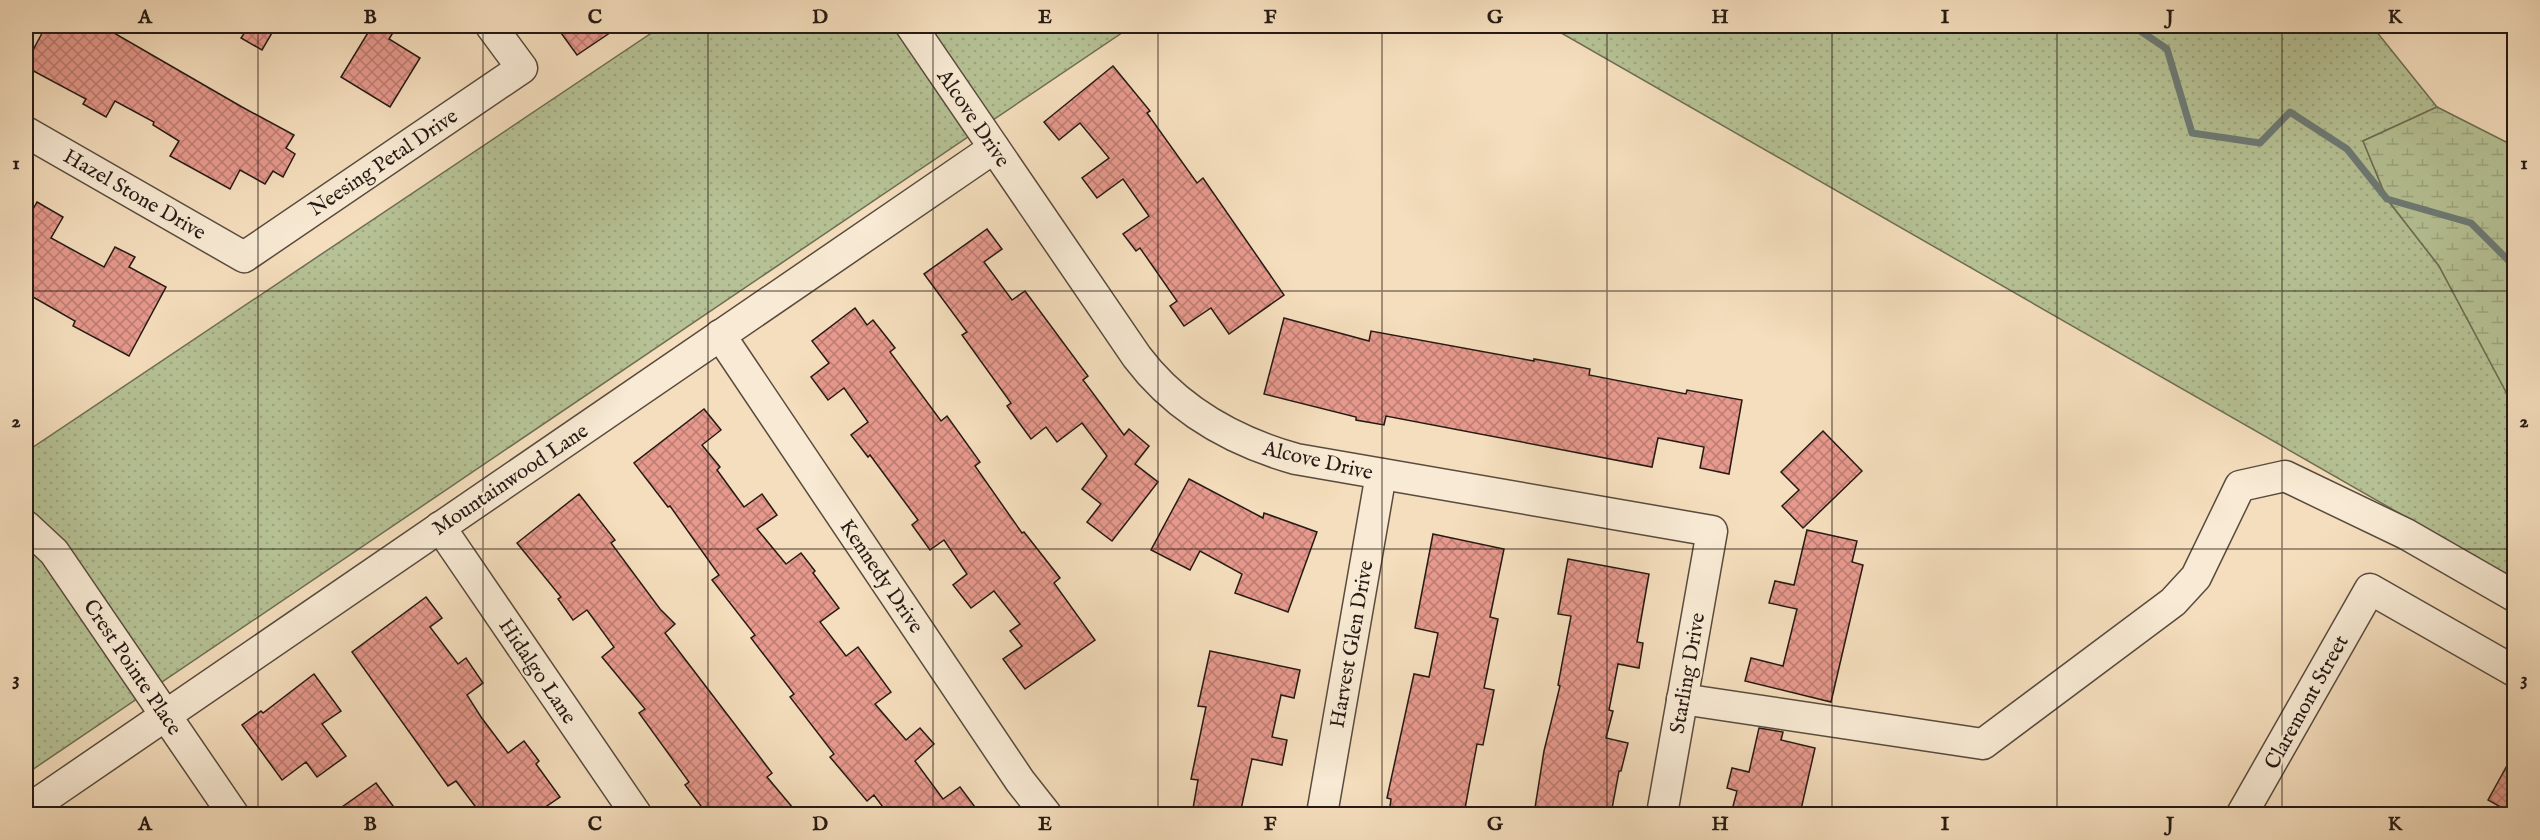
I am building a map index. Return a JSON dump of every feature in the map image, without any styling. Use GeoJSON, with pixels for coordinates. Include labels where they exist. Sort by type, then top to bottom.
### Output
{"type":"FeatureCollection","features":[{"type":"Feature","properties":{"kind":"street","name":"Neesing Petal Drive"},"geometry":{"type":"LineString","coordinates":[[244,257],[522,68],[491,26]]}},
{"type":"Feature","properties":{"kind":"street","name":"Alcove Drive"},"geometry":{"type":"LineString","coordinates":[[911,26],[1137,357],[1162,386],[1180,402],[1224,432],[1268,451],[1300,460],[1712,531]]}},
{"type":"Feature","properties":{"kind":"street","name":"Hazel Stone Drive"},"geometry":{"type":"LineString","coordinates":[[26,132],[244,257]]}},
{"type":"Feature","properties":{"kind":"street","name":"Mountainwood Lane"},"geometry":{"type":"LineString","coordinates":[[26,811],[994,148]]}},
{"type":"Feature","properties":{"kind":"street","name":"Kennedy Drive"},"geometry":{"type":"LineString","coordinates":[[720,335],[1020,781],[1046,814]]}},
{"type":"Feature","properties":{"kind":"street","name":"Harvest Glen Drive"},"geometry":{"type":"LineString","coordinates":[[1322,814],[1381,474]]}},
{"type":"Feature","properties":{"kind":"street"},"geometry":{"type":"LineString","coordinates":[[1682,699],[1983,744],[2173,602],[2196,577],[2240,486],[2285,476],[2406,534],[2514,596]]}},
{"type":"Feature","properties":{"kind":"street","name":"Crest Pointe Place"},"geometry":{"type":"LineString","coordinates":[[26,526],[54,552],[233,814]]}},
{"type":"Feature","properties":{"kind":"street","name":"Hidalgo Lane"},"geometry":{"type":"LineString","coordinates":[[440,527],[636,814]]}},
{"type":"Feature","properties":{"kind":"street","name":"Starling Drive"},"geometry":{"type":"LineString","coordinates":[[1662,814],[1712,531]]}},
{"type":"Feature","properties":{"kind":"street","name":"Claremont Street"},"geometry":{"type":"LineString","coordinates":[[2242,814],[2370,589],[2514,671]]}},
{"type":"Feature","properties":{"kind":"green space"},"geometry":{"type":"Polygon","coordinates":[[[662,26],[1132,26],[26,774],[26,452],[662,26]]]}},
{"type":"Feature","properties":{"kind":"green space"},"geometry":{"type":"Polygon","coordinates":[[[1549,26],[2372,26],[2437,107],[2363,141],[2387,199],[2439,266],[2514,407],[2514,579],[1549,26]]]}},
{"type":"Feature","properties":{"kind":"green space"},"geometry":{"type":"Polygon","coordinates":[[[2437,107],[2514,146],[2514,407],[2439,266],[2387,199],[2363,141],[2437,107]]]}},
{"type":"Feature","properties":{"kind":"building"},"geometry":{"type":"Polygon","coordinates":[[[46,26],[102,26],[294,135],[286,148],[295,154],[283,177],[273,171],[265,184],[240,170],[230,189],[170,156],[179,141],[153,125],[154,122],[115,101],[106,117],[83,104],[86,99],[26,67],[46,26]]]}},
{"type":"Feature","properties":{"kind":"building"},"geometry":{"type":"Polygon","coordinates":[[[249,26],[276,26],[262,50],[241,38],[249,26]]]}},
{"type":"Feature","properties":{"kind":"building"},"geometry":{"type":"Polygon","coordinates":[[[372,26],[397,26],[389,39],[420,58],[390,107],[341,77],[372,26]]]}},
{"type":"Feature","properties":{"kind":"building"},"geometry":{"type":"Polygon","coordinates":[[[556,26],[620,26],[577,55],[556,26]]]}},
{"type":"Feature","properties":{"kind":"building"},"geometry":{"type":"Polygon","coordinates":[[[1113,66],[1150,111],[1147,113],[1197,183],[1203,178],[1284,295],[1229,334],[1211,308],[1184,326],[1170,306],[1177,301],[1140,248],[1136,251],[1123,234],[1149,216],[1123,179],[1097,198],[1082,178],[1109,158],[1080,123],[1059,140],[1044,122],[1113,66]]]}},
{"type":"Feature","properties":{"kind":"building"},"geometry":{"type":"Polygon","coordinates":[[[37,202],[63,217],[51,238],[104,267],[115,247],[135,257],[129,267],[166,287],[129,356],[73,326],[75,321],[26,293],[26,222],[37,202]]]}},
{"type":"Feature","properties":{"kind":"building"},"geometry":{"type":"Polygon","coordinates":[[[987,229],[1002,249],[984,262],[1012,300],[1025,291],[1088,376],[1083,380],[1124,435],[1129,429],[1149,446],[1135,464],[1158,482],[1112,541],[1087,522],[1101,504],[1082,489],[1107,456],[1082,423],[1057,442],[1046,427],[1031,439],[1007,406],[1011,403],[962,335],[967,332],[924,274],[987,229]]]}},
{"type":"Feature","properties":{"kind":"building"},"geometry":{"type":"Polygon","coordinates":[[[855,308],[867,325],[873,320],[895,348],[890,352],[941,421],[947,416],[980,462],[975,466],[1022,533],[1024,532],[1060,578],[1054,583],[1095,640],[1025,689],[1003,659],[1022,646],[1010,631],[1020,624],[994,591],[971,608],[953,585],[967,574],[944,540],[930,550],[912,525],[918,520],[870,455],[868,457],[851,435],[868,422],[844,388],[828,400],[811,377],[829,363],[812,341],[855,308]]]}},
{"type":"Feature","properties":{"kind":"building"},"geometry":{"type":"Polygon","coordinates":[[[1284,318],[1369,341],[1371,331],[1590,369],[1589,375],[1686,394],[1687,390],[1742,400],[1729,474],[1700,468],[1704,447],[1658,438],[1652,467],[1386,416],[1384,425],[1356,420],[1356,417],[1264,394],[1284,318]]]}},
{"type":"Feature","properties":{"kind":"building"},"geometry":{"type":"Polygon","coordinates":[[[704,409],[721,430],[702,445],[720,467],[717,470],[744,507],[762,494],[777,515],[757,529],[786,564],[801,553],[815,571],[813,573],[839,608],[820,622],[846,656],[858,647],[891,692],[875,704],[906,740],[920,728],[934,744],[915,761],[943,799],[960,787],[975,807],[965,814],[888,814],[874,795],[867,801],[830,757],[834,754],[790,697],[794,694],[751,638],[755,635],[712,580],[719,575],[670,506],[668,507],[634,463],[704,409]]]}},
{"type":"Feature","properties":{"kind":"building"},"geometry":{"type":"Polygon","coordinates":[[[1823,431],[1862,471],[1803,528],[1782,506],[1799,490],[1781,472],[1823,431]]]}},
{"type":"Feature","properties":{"kind":"building"},"geometry":{"type":"Polygon","coordinates":[[[1189,479],[1263,518],[1264,513],[1317,532],[1288,612],[1235,593],[1242,574],[1200,551],[1190,570],[1151,550],[1189,479]]]}},
{"type":"Feature","properties":{"kind":"building"},"geometry":{"type":"Polygon","coordinates":[[[579,494],[615,540],[611,543],[660,609],[675,624],[665,633],[772,773],[767,777],[798,814],[707,814],[685,785],[689,782],[639,713],[645,709],[602,657],[614,647],[587,610],[573,620],[558,599],[561,597],[517,543],[579,494]]]}},
{"type":"Feature","properties":{"kind":"building"},"geometry":{"type":"Polygon","coordinates":[[[1807,530],[1857,541],[1852,562],[1863,565],[1831,702],[1745,681],[1751,658],[1783,666],[1797,609],[1769,603],[1775,581],[1794,585],[1807,530]]]}},
{"type":"Feature","properties":{"kind":"building"},"geometry":{"type":"Polygon","coordinates":[[[1433,534],[1504,549],[1490,617],[1498,619],[1484,688],[1494,690],[1483,745],[1477,744],[1464,814],[1389,814],[1391,799],[1387,798],[1414,674],[1429,677],[1438,633],[1415,628],[1433,534]]]}},
{"type":"Feature","properties":{"kind":"building"},"geometry":{"type":"Polygon","coordinates":[[[1568,559],[1649,574],[1637,642],[1643,643],[1639,668],[1618,664],[1609,710],[1613,711],[1606,738],[1628,743],[1621,771],[1619,771],[1611,814],[1534,814],[1544,751],[1560,686],[1558,685],[1571,616],[1558,614],[1568,559]]]}},
{"type":"Feature","properties":{"kind":"building"},"geometry":{"type":"Polygon","coordinates":[[[426,597],[442,618],[430,627],[458,664],[466,658],[483,683],[467,695],[481,717],[508,753],[524,741],[539,761],[536,764],[560,797],[535,814],[481,814],[456,781],[448,786],[352,652],[426,597]]]}},
{"type":"Feature","properties":{"kind":"building"},"geometry":{"type":"Polygon","coordinates":[[[1210,651],[1300,670],[1294,698],[1281,695],[1272,737],[1287,740],[1282,765],[1252,759],[1240,814],[1192,814],[1198,780],[1191,779],[1206,707],[1198,706],[1210,651]]]}},
{"type":"Feature","properties":{"kind":"building"},"geometry":{"type":"Polygon","coordinates":[[[314,674],[341,711],[322,724],[346,756],[317,777],[306,762],[282,780],[242,725],[261,711],[263,713],[314,674]]]}},
{"type":"Feature","properties":{"kind":"building"},"geometry":{"type":"Polygon","coordinates":[[[1759,728],[1783,732],[1781,740],[1815,748],[1800,814],[1731,814],[1737,791],[1727,788],[1732,768],[1749,772],[1759,728]]]}},
{"type":"Feature","properties":{"kind":"building"},"geometry":{"type":"Polygon","coordinates":[[[2514,753],[2514,814],[2513,814],[2488,800],[2514,753]]]}},
{"type":"Feature","properties":{"kind":"building"},"geometry":{"type":"Polygon","coordinates":[[[376,783],[399,814],[332,814],[376,783]]]}},
{"type":"Feature","properties":{"kind":"waterway"},"geometry":{"type":"LineString","coordinates":[[2133,26],[2167,49],[2192,133],[2260,143],[2290,112],[2347,149],[2387,199],[2471,223],[2514,266]]}}]}
